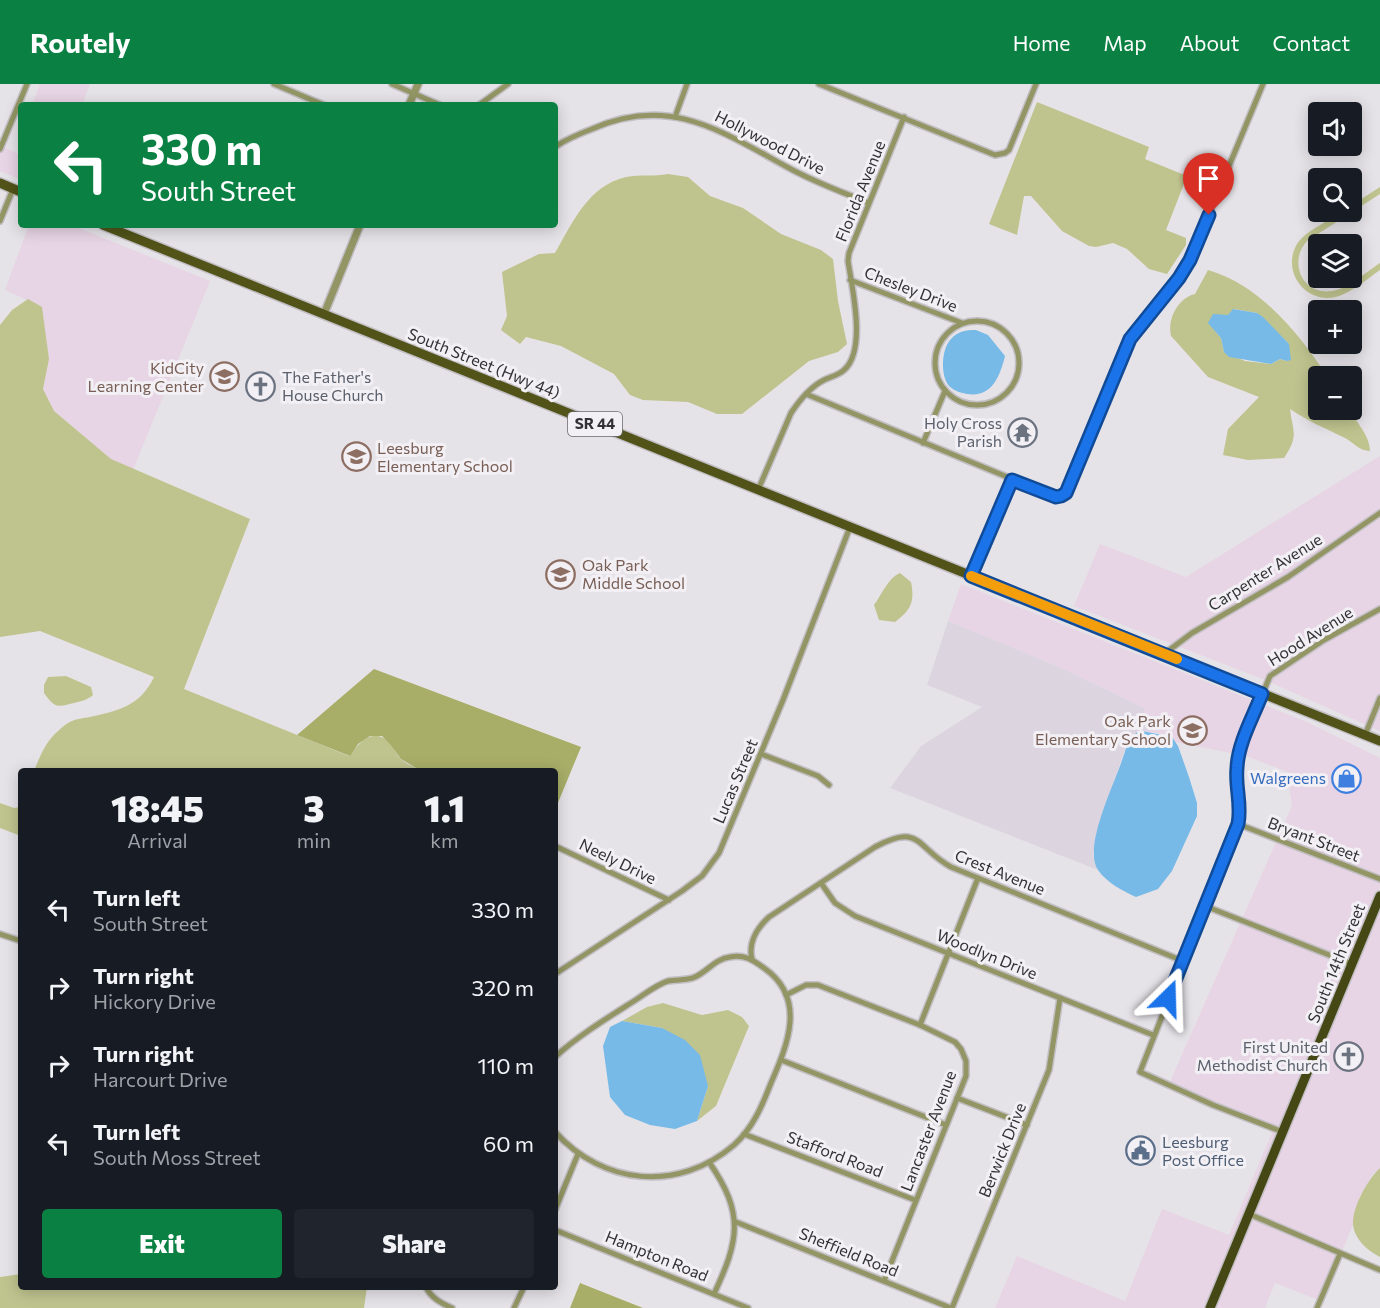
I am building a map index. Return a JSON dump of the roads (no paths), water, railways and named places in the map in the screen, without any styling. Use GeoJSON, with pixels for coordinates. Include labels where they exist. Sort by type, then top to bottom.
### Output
{"type":"FeatureCollection","features":[{"type":"Feature","properties":{"kind":"highway","name":"South 14th Street"},"geometry":{"type":"LineString","coordinates":[[1210,1308],[1380,896]]}},
{"type":"Feature","properties":{"kind":"main road"},"geometry":{"type":"LineString","coordinates":[[0,183],[17,190]]}},
{"type":"Feature","properties":{"kind":"main road","name":"South Street (Hwy 44)"},"geometry":{"type":"LineString","coordinates":[[110,228],[971,576]]}},
{"type":"Feature","properties":{"kind":"main road","name":"SR 44"},"geometry":{"type":"LineString","coordinates":[[971,576],[1380,741]]}},
{"type":"Feature","properties":{"kind":"street"},"geometry":{"type":"LineString","coordinates":[[20,102],[27,84]]}},
{"type":"Feature","properties":{"kind":"street"},"geometry":{"type":"LineString","coordinates":[[274,84],[317,102]]}},
{"type":"Feature","properties":{"kind":"street"},"geometry":{"type":"LineString","coordinates":[[392,84],[434,102]]}},
{"type":"Feature","properties":{"kind":"street"},"geometry":{"type":"LineString","coordinates":[[410,102],[418,84]]}},
{"type":"Feature","properties":{"kind":"street"},"geometry":{"type":"LineString","coordinates":[[483,102],[508,84]]}},
{"type":"Feature","properties":{"kind":"street"},"geometry":{"type":"LineString","coordinates":[[675,117],[687,84]]}},
{"type":"Feature","properties":{"kind":"street"},"geometry":{"type":"LineString","coordinates":[[819,84],[904,117],[988,154],[1001,155],[1009,150],[1012,144],[1036,84]]}},
{"type":"Feature","properties":{"kind":"street"},"geometry":{"type":"LineString","coordinates":[[806,394],[1053,496],[1066,493],[1130,339],[1179,278],[1190,260],[1263,84]]}},
{"type":"Feature","properties":{"kind":"street"},"geometry":{"type":"LineString","coordinates":[[0,149],[18,106]]}},
{"type":"Feature","properties":{"kind":"street","name":"Hollywood Drive"},"geometry":{"type":"LineString","coordinates":[[558,145],[567,139],[615,120],[645,115],[675,117],[699,122],[736,138],[801,175],[868,203]]}},
{"type":"Feature","properties":{"kind":"street","name":"Florida Avenue"},"geometry":{"type":"LineString","coordinates":[[758,490],[791,413],[806,394],[822,381],[847,368],[855,353],[857,336],[849,253],[904,117]]}},
{"type":"Feature","properties":{"kind":"street"},"geometry":{"type":"LineString","coordinates":[[0,221],[2,208],[17,190]]}},
{"type":"Feature","properties":{"kind":"street"},"geometry":{"type":"LineString","coordinates":[[324,314],[359,228]]}},
{"type":"Feature","properties":{"kind":"street","name":"Chesley Drive"},"geometry":{"type":"LineString","coordinates":[[850,280],[962,323]]}},
{"type":"Feature","properties":{"kind":"street"},"geometry":{"type":"LineString","coordinates":[[976,320],[998,326],[1005,331],[1017,351],[1017,368],[1008,389],[997,399],[988,403],[965,404],[945,391],[936,371],[936,354],[945,337],[962,323],[976,320]]}},
{"type":"Feature","properties":{"kind":"street"},"geometry":{"type":"LineString","coordinates":[[923,443],[945,391]]}},
{"type":"Feature","properties":{"kind":"street"},"geometry":{"type":"LineString","coordinates":[[971,576],[1012,480]]}},
{"type":"Feature","properties":{"kind":"street","name":"Carpenter Avenue"},"geometry":{"type":"LineString","coordinates":[[1164,654],[1192,633],[1288,577],[1380,513]]}},
{"type":"Feature","properties":{"kind":"street","name":"Lucas Street"},"geometry":{"type":"LineString","coordinates":[[558,972],[669,900],[702,876],[716,858],[761,754],[850,527]]}},
{"type":"Feature","properties":{"kind":"street","name":"Hood Avenue"},"geometry":{"type":"LineString","coordinates":[[1283,1132],[1213,1106],[1140,1072],[1238,824],[1240,810],[1237,762],[1270,676],[1324,640],[1380,609]]}},
{"type":"Feature","properties":{"kind":"street"},"geometry":{"type":"LineString","coordinates":[[1365,735],[1380,698]]}},
{"type":"Feature","properties":{"kind":"street"},"geometry":{"type":"LineString","coordinates":[[761,754],[818,776],[829,785]]}},
{"type":"Feature","properties":{"kind":"street","name":"Bryant Street"},"geometry":{"type":"LineString","coordinates":[[1238,824],[1380,879]]}},
{"type":"Feature","properties":{"kind":"street","name":"Crest Avenue"},"geometry":{"type":"LineString","coordinates":[[752,959],[750,949],[761,924],[875,847],[890,839],[904,836],[923,843],[938,860],[978,878],[1183,961]]}},
{"type":"Feature","properties":{"kind":"street","name":"Neely Drive"},"geometry":{"type":"LineString","coordinates":[[558,847],[669,900]]}},
{"type":"Feature","properties":{"kind":"street"},"geometry":{"type":"LineString","coordinates":[[920,1025],[978,878]]}},
{"type":"Feature","properties":{"kind":"street","name":"Woodlyn Drive"},"geometry":{"type":"LineString","coordinates":[[821,883],[835,903],[855,916],[1153,1035]]}},
{"type":"Feature","properties":{"kind":"street"},"geometry":{"type":"LineString","coordinates":[[1205,906],[1352,964]]}},
{"type":"Feature","properties":{"kind":"street"},"geometry":{"type":"LineString","coordinates":[[0,934],[18,940]]}},
{"type":"Feature","properties":{"kind":"street"},"geometry":{"type":"LineString","coordinates":[[558,1055],[603,1020],[665,983],[693,978],[715,962],[728,957],[743,956],[752,959],[769,972],[786,995],[790,1022],[789,1034],[781,1060],[759,1111],[735,1144],[709,1162],[677,1174],[644,1177],[611,1171],[578,1154],[558,1135]]}},
{"type":"Feature","properties":{"kind":"street","name":"Lancaster Avenue"},"geometry":{"type":"LineString","coordinates":[[786,995],[806,985],[818,985],[920,1025],[955,1042],[964,1053],[967,1069],[957,1098],[884,1281]]}},
{"type":"Feature","properties":{"kind":"street","name":"Berwick Drive"},"geometry":{"type":"LineString","coordinates":[[952,1308],[1049,1070],[1060,998]]}},
{"type":"Feature","properties":{"kind":"street"},"geometry":{"type":"LineString","coordinates":[[781,1060],[946,1125]]}},
{"type":"Feature","properties":{"kind":"street"},"geometry":{"type":"LineString","coordinates":[[957,1098],[1026,1125]]}},
{"type":"Feature","properties":{"kind":"street","name":"Stafford Road"},"geometry":{"type":"LineString","coordinates":[[744,1134],[915,1200]]}},
{"type":"Feature","properties":{"kind":"street"},"geometry":{"type":"LineString","coordinates":[[558,1203],[578,1154]]}},
{"type":"Feature","properties":{"kind":"street"},"geometry":{"type":"LineString","coordinates":[[709,1162],[725,1188],[736,1222],[730,1257],[714,1294]]}},
{"type":"Feature","properties":{"kind":"street"},"geometry":{"type":"LineString","coordinates":[[1249,1214],[1380,1270]]}},
{"type":"Feature","properties":{"kind":"street","name":"Sheffield Road"},"geometry":{"type":"LineString","coordinates":[[736,1222],[952,1308]]}},
{"type":"Feature","properties":{"kind":"street","name":"Hampton Road"},"geometry":{"type":"LineString","coordinates":[[558,1231],[748,1308]]}},
{"type":"Feature","properties":{"kind":"street"},"geometry":{"type":"LineString","coordinates":[[1317,1308],[1340,1254]]}},
{"type":"Feature","properties":{"kind":"street"},"geometry":{"type":"LineString","coordinates":[[427,1290],[437,1300],[452,1308]]}},
{"type":"Feature","properties":{"kind":"street"},"geometry":{"type":"LineString","coordinates":[[514,1308],[523,1290]]}},
{"type":"Feature","properties":{"kind":"water"},"geometry":{"type":"Polygon","coordinates":[[[1233,309],[1257,313],[1263,317],[1289,344],[1291,360],[1280,359],[1271,364],[1229,357],[1224,352],[1221,338],[1208,323],[1213,314],[1228,315],[1233,309]]]}},
{"type":"Feature","properties":{"kind":"water"},"geometry":{"type":"Polygon","coordinates":[[[976,330],[988,335],[1005,356],[997,378],[989,389],[983,393],[967,394],[950,387],[945,377],[943,363],[945,349],[956,334],[976,330]]]}},
{"type":"Feature","properties":{"kind":"water"},"geometry":{"type":"Polygon","coordinates":[[[1142,731],[1172,737],[1178,746],[1197,803],[1197,816],[1172,871],[1158,889],[1136,897],[1111,883],[1102,875],[1094,858],[1098,826],[1127,744],[1136,733],[1142,731]]]}},
{"type":"Feature","properties":{"kind":"water"},"geometry":{"type":"Polygon","coordinates":[[[622,1021],[662,1028],[685,1040],[700,1055],[708,1086],[697,1121],[675,1129],[650,1125],[625,1115],[610,1097],[603,1046],[610,1027],[622,1021]]]}},
{"type":"Feature","properties":{"kind":"place","name":"KidCity Learning Center"},"geometry":{"type":"Point","coordinates":[225,377]}},
{"type":"Feature","properties":{"kind":"place","name":"The Father's House Church"},"geometry":{"type":"Point","coordinates":[261,386]}},
{"type":"Feature","properties":{"kind":"place","name":"Holy Cross Parish"},"geometry":{"type":"Point","coordinates":[1023,432]}},
{"type":"Feature","properties":{"kind":"place","name":"Leesburg Elementary School"},"geometry":{"type":"Point","coordinates":[356,457]}},
{"type":"Feature","properties":{"kind":"place","name":"Oak Park Middle School"},"geometry":{"type":"Point","coordinates":[561,574]}},
{"type":"Feature","properties":{"kind":"place","name":"Oak Park Elementary School"},"geometry":{"type":"Point","coordinates":[1192,730]}},
{"type":"Feature","properties":{"kind":"place","name":"Walgreens"},"geometry":{"type":"Point","coordinates":[1347,778]}},
{"type":"Feature","properties":{"kind":"place","name":"First United Methodist Church"},"geometry":{"type":"Point","coordinates":[1349,1056]}},
{"type":"Feature","properties":{"kind":"place","name":"Leesburg Post Office"},"geometry":{"type":"Point","coordinates":[1141,1151]}}]}
